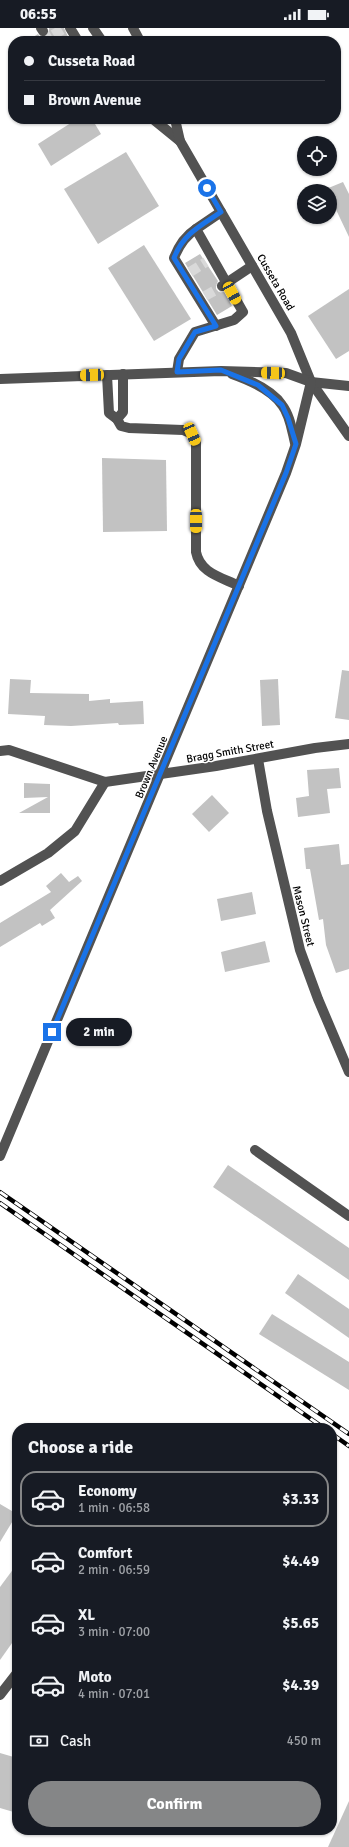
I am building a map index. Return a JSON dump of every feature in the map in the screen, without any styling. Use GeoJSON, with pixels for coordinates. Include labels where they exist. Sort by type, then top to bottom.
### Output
{"type":"FeatureCollection","features":[{"type":"Feature","properties":{"kind":"street","name":"Cusseta Road"},"geometry":{"type":"LineString","coordinates":[[159,124],[180,141]]}},
{"type":"Feature","properties":{"kind":"street","name":"Cusseta Road"},"geometry":{"type":"LineString","coordinates":[[176,124],[180,141],[291,333],[312,382],[349,436]]}},
{"type":"Feature","properties":{"kind":"street"},"geometry":{"type":"LineString","coordinates":[[216,326],[203,298],[174,258],[179,245],[189,234],[221,212]]}},
{"type":"Feature","properties":{"kind":"street"},"geometry":{"type":"LineString","coordinates":[[177,372],[179,359],[195,332],[234,320],[243,312],[209,260],[196,229]]}},
{"type":"Feature","properties":{"kind":"street"},"geometry":{"type":"LineString","coordinates":[[224,285],[252,266]]}},
{"type":"Feature","properties":{"kind":"street"},"geometry":{"type":"LineString","coordinates":[[221,370],[258,385],[282,405],[288,418],[296,444]]}},
{"type":"Feature","properties":{"kind":"street"},"geometry":{"type":"LineString","coordinates":[[0,379],[221,370],[286,373],[312,382],[349,386]]}},
{"type":"Feature","properties":{"kind":"street"},"geometry":{"type":"LineString","coordinates":[[117,419],[123,412],[123,374]]}},
{"type":"Feature","properties":{"kind":"street"},"geometry":{"type":"LineString","coordinates":[[107,375],[109,413],[117,419],[121,426],[129,428],[183,430],[192,434],[196,443],[196,552],[198,561],[203,569],[239,586]]}},
{"type":"Feature","properties":{"kind":"street","name":"Brown Avenue"},"geometry":{"type":"LineString","coordinates":[[1,1153],[286,473],[296,444],[312,382]]}},
{"type":"Feature","properties":{"kind":"street","name":"Bragg Smith Street"},"geometry":{"type":"LineString","coordinates":[[0,751],[9,750],[105,782],[148,777],[315,748],[349,744]]}},
{"type":"Feature","properties":{"kind":"street","name":"Mason Street"},"geometry":{"type":"LineString","coordinates":[[258,759],[267,812],[300,950],[318,999],[349,1072]]}},
{"type":"Feature","properties":{"kind":"street"},"geometry":{"type":"LineString","coordinates":[[0,881],[48,853],[75,831],[105,782]]}},
{"type":"Feature","properties":{"kind":"street"},"geometry":{"type":"LineString","coordinates":[[255,1150],[349,1216]]}},
{"type":"Feature","properties":{"kind":"street"},"geometry":{"type":"LineString","coordinates":[[0,1696],[12,1680]]}},
{"type":"Feature","properties":{"kind":"building"},"geometry":{"type":"Polygon","coordinates":[[[49,28],[64,28],[68,36],[47,36],[49,34],[49,28]]]}},
{"type":"Feature","properties":{"kind":"building"},"geometry":{"type":"Polygon","coordinates":[[[69,124],[95,124],[101,134],[51,166],[38,144],[69,124]]]}},
{"type":"Feature","properties":{"kind":"building"},"geometry":{"type":"Polygon","coordinates":[[[126,152],[159,206],[98,244],[64,189],[126,152]]]}},
{"type":"Feature","properties":{"kind":"building"},"geometry":{"type":"Polygon","coordinates":[[[343,182],[349,194],[349,237],[337,212],[337,184],[343,182]]]}},
{"type":"Feature","properties":{"kind":"building"},"geometry":{"type":"Polygon","coordinates":[[[144,245],[191,319],[154,341],[108,268],[144,245]]]}},
{"type":"Feature","properties":{"kind":"building"},"geometry":{"type":"Polygon","coordinates":[[[200,254],[218,281],[216,289],[219,292],[224,292],[232,306],[217,315],[185,263],[200,254]]]}},
{"type":"Feature","properties":{"kind":"building"},"geometry":{"type":"Polygon","coordinates":[[[349,289],[349,351],[336,359],[308,316],[349,289]]]}},
{"type":"Feature","properties":{"kind":"building"},"geometry":{"type":"Polygon","coordinates":[[[102,458],[166,460],[167,531],[103,532],[102,458]]]}},
{"type":"Feature","properties":{"kind":"building"},"geometry":{"type":"Polygon","coordinates":[[[342,670],[349,671],[349,720],[335,718],[342,670]]]}},
{"type":"Feature","properties":{"kind":"building"},"geometry":{"type":"Polygon","coordinates":[[[10,679],[31,680],[30,693],[89,694],[89,701],[110,699],[110,703],[143,701],[144,724],[119,725],[118,723],[71,726],[44,725],[45,716],[8,714],[10,679]]]}},
{"type":"Feature","properties":{"kind":"building"},"geometry":{"type":"Polygon","coordinates":[[[278,679],[280,725],[262,726],[260,680],[278,679]]]}},
{"type":"Feature","properties":{"kind":"building"},"geometry":{"type":"Polygon","coordinates":[[[339,768],[341,788],[327,789],[330,813],[298,817],[296,798],[309,796],[307,770],[339,768]]]}},
{"type":"Feature","properties":{"kind":"building"},"geometry":{"type":"Polygon","coordinates":[[[24,783],[50,784],[50,813],[19,813],[48,797],[24,798],[24,783]]]}},
{"type":"Feature","properties":{"kind":"building"},"geometry":{"type":"Polygon","coordinates":[[[212,795],[229,813],[209,832],[192,814],[212,795]]]}},
{"type":"Feature","properties":{"kind":"building"},"geometry":{"type":"Polygon","coordinates":[[[339,844],[341,865],[349,864],[349,969],[336,973],[326,945],[323,919],[319,920],[310,869],[306,869],[304,848],[339,844]]]}},
{"type":"Feature","properties":{"kind":"building"},"geometry":{"type":"Polygon","coordinates":[[[61,873],[69,882],[78,876],[82,881],[50,910],[55,918],[42,926],[40,923],[0,947],[0,923],[51,892],[46,886],[61,873]]]}},
{"type":"Feature","properties":{"kind":"building"},"geometry":{"type":"Polygon","coordinates":[[[252,892],[256,914],[221,921],[217,899],[252,892]]]}},
{"type":"Feature","properties":{"kind":"building"},"geometry":{"type":"Polygon","coordinates":[[[265,941],[270,962],[225,972],[221,952],[265,941]]]}},
{"type":"Feature","properties":{"kind":"building"},"geometry":{"type":"Polygon","coordinates":[[[228,1165],[349,1248],[349,1280],[213,1187],[228,1165]]]}},
{"type":"Feature","properties":{"kind":"building"},"geometry":{"type":"Polygon","coordinates":[[[298,1274],[349,1309],[349,1338],[285,1293],[298,1274]]]}},
{"type":"Feature","properties":{"kind":"building"},"geometry":{"type":"Polygon","coordinates":[[[272,1314],[349,1362],[349,1390],[259,1334],[272,1314]]]}},
{"type":"Feature","properties":{"kind":"building"},"geometry":{"type":"Polygon","coordinates":[[[0,1504],[12,1511],[12,1522],[0,1542],[0,1504]]]}},
{"type":"Feature","properties":{"kind":"building"},"geometry":{"type":"Polygon","coordinates":[[[12,1571],[12,1643],[0,1660],[0,1587],[12,1571]]]}},
{"type":"Feature","properties":{"kind":"building"},"geometry":{"type":"Polygon","coordinates":[[[0,1753],[12,1757],[12,1812],[0,1808],[0,1753]]]}},
{"type":"Feature","properties":{"kind":"building"},"geometry":{"type":"Polygon","coordinates":[[[349,1801],[349,1847],[328,1847],[333,1835],[337,1835],[337,1827],[349,1801]]]}},
{"type":"Feature","properties":{"kind":"tunnel"},"geometry":{"type":"LineString","coordinates":[[55,28],[60,36]]}},
{"type":"Feature","properties":{"kind":"tunnel"},"geometry":{"type":"LineString","coordinates":[[43,31],[46,36]]}},
{"type":"Feature","properties":{"kind":"tunnel"},"geometry":{"type":"LineString","coordinates":[[190,272],[206,262]]}},
{"type":"Feature","properties":{"kind":"tunnel"},"geometry":{"type":"LineString","coordinates":[[205,296],[221,287]]}},
{"type":"Feature","properties":{"kind":"railway"},"geometry":{"type":"LineString","coordinates":[[0,1192],[333,1423]]}},
{"type":"Feature","properties":{"kind":"railway"},"geometry":{"type":"LineString","coordinates":[[0,1203],[317,1423]]}},
{"type":"Feature","properties":{"kind":"railway"},"geometry":{"type":"LineString","coordinates":[[337,1426],[349,1434]]}},
{"type":"Feature","properties":{"kind":"railway"},"geometry":{"type":"LineString","coordinates":[[337,1438],[349,1446]]}},
{"type":"Feature","properties":{"kind":"route"},"geometry":{"type":"LineString","coordinates":[[52,1032],[286,473],[296,444],[288,418],[282,405],[258,385],[221,370],[177,372],[179,359],[195,332],[216,326],[174,258],[179,245],[189,234],[221,212],[207,188]]}}]}
